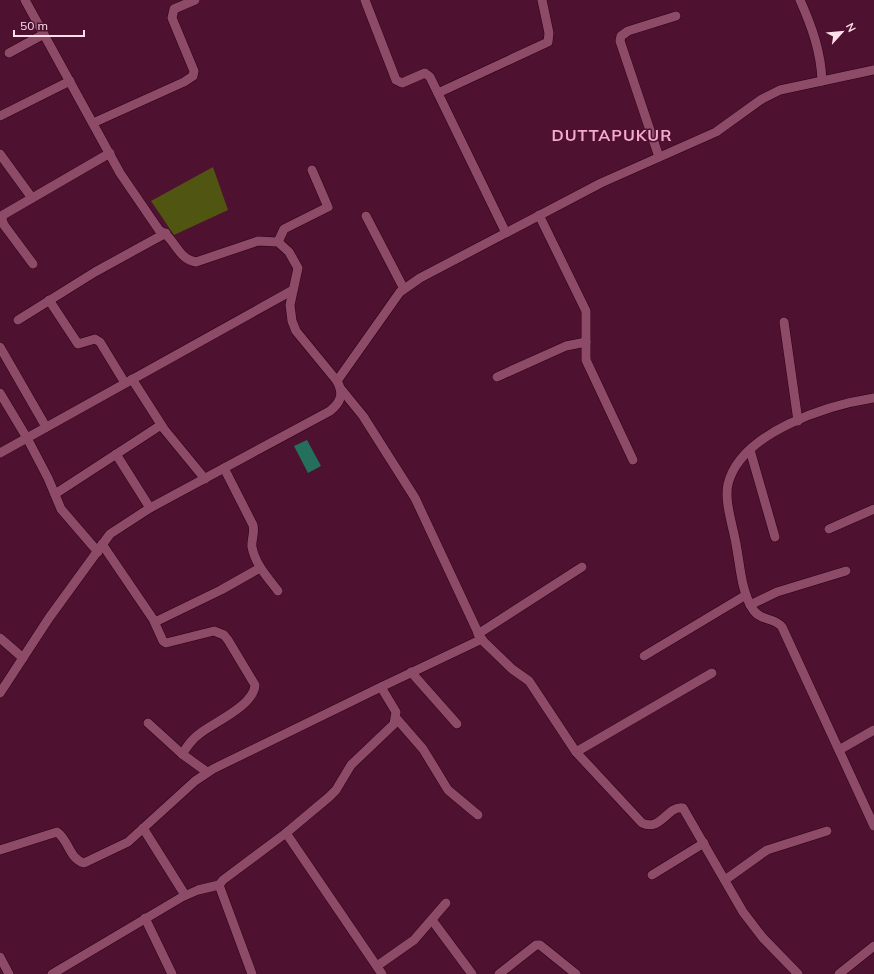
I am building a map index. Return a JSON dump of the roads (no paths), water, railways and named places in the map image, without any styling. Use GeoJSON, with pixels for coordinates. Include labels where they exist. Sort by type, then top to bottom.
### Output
{"type":"FeatureCollection","features":[{"type":"Feature","properties":{"kind":"street"},"geometry":{"type":"LineString","coordinates":[[25,0],[120,173],[160,230],[166,233],[177,250],[188,260],[196,262],[258,241],[278,242],[289,252],[298,268],[290,311],[296,331],[362,416],[415,498],[480,636],[512,669],[529,682],[576,752],[642,823],[649,826],[654,825],[682,807],[749,920],[763,938],[798,974]]}},
{"type":"Feature","properties":{"kind":"street"},"geometry":{"type":"LineString","coordinates":[[93,123],[184,82],[194,76],[194,71],[172,18],[172,13],[177,7],[195,0]]}},
{"type":"Feature","properties":{"kind":"street"},"geometry":{"type":"LineString","coordinates":[[365,0],[396,80],[402,83],[426,73],[430,77],[506,233]]}},
{"type":"Feature","properties":{"kind":"street"},"geometry":{"type":"LineString","coordinates":[[438,93],[548,42],[549,33],[542,0]]}},
{"type":"Feature","properties":{"kind":"street"},"geometry":{"type":"LineString","coordinates":[[800,0],[813,32],[820,57],[822,81]]}},
{"type":"Feature","properties":{"kind":"street"},"geometry":{"type":"LineString","coordinates":[[659,157],[620,41],[621,36],[628,31],[676,16]]}},
{"type":"Feature","properties":{"kind":"street"},"geometry":{"type":"LineString","coordinates":[[9,53],[44,34]]}},
{"type":"Feature","properties":{"kind":"street"},"geometry":{"type":"LineString","coordinates":[[0,693],[84,569],[110,534],[150,508],[330,411],[339,403],[339,385],[404,288],[420,278],[601,182],[716,132],[732,122],[762,99],[774,93],[874,70]]}},
{"type":"Feature","properties":{"kind":"street"},"geometry":{"type":"LineString","coordinates":[[0,116],[70,81]]}},
{"type":"Feature","properties":{"kind":"street"},"geometry":{"type":"LineString","coordinates":[[32,264],[1,219],[3,215],[110,153]]}},
{"type":"Feature","properties":{"kind":"street"},"geometry":{"type":"LineString","coordinates":[[0,154],[32,198]]}},
{"type":"Feature","properties":{"kind":"street"},"geometry":{"type":"LineString","coordinates":[[278,242],[284,229],[328,207],[312,170]]}},
{"type":"Feature","properties":{"kind":"street"},"geometry":{"type":"LineString","coordinates":[[539,215],[586,311],[586,360],[633,460]]}},
{"type":"Feature","properties":{"kind":"street"},"geometry":{"type":"LineString","coordinates":[[366,216],[404,288]]}},
{"type":"Feature","properties":{"kind":"street"},"geometry":{"type":"LineString","coordinates":[[18,320],[49,300],[166,233]]}},
{"type":"Feature","properties":{"kind":"street"},"geometry":{"type":"LineString","coordinates":[[0,453],[293,290]]}},
{"type":"Feature","properties":{"kind":"street"},"geometry":{"type":"LineString","coordinates":[[49,300],[78,344],[95,339],[100,342],[128,381],[205,479]]}},
{"type":"Feature","properties":{"kind":"street"},"geometry":{"type":"LineString","coordinates":[[784,322],[798,421]]}},
{"type":"Feature","properties":{"kind":"street"},"geometry":{"type":"LineString","coordinates":[[497,377],[566,346],[586,342]]}},
{"type":"Feature","properties":{"kind":"street"},"geometry":{"type":"LineString","coordinates":[[0,347],[46,427]]}},
{"type":"Feature","properties":{"kind":"street"},"geometry":{"type":"LineString","coordinates":[[0,393],[27,438],[66,516],[100,548],[155,622],[163,640],[166,642],[214,631],[224,635],[255,685],[254,691],[238,709],[196,736],[182,754]]}},
{"type":"Feature","properties":{"kind":"street"},"geometry":{"type":"LineString","coordinates":[[874,398],[844,404],[798,421],[763,439],[738,462],[731,474],[728,485],[729,504],[746,595],[750,605],[760,617],[779,624],[782,627],[874,826]]}},
{"type":"Feature","properties":{"kind":"street"},"geometry":{"type":"LineString","coordinates":[[55,494],[162,425]]}},
{"type":"Feature","properties":{"kind":"street"},"geometry":{"type":"LineString","coordinates":[[750,450],[775,537]]}},
{"type":"Feature","properties":{"kind":"street"},"geometry":{"type":"LineString","coordinates":[[116,454],[150,508]]}},
{"type":"Feature","properties":{"kind":"street"},"geometry":{"type":"LineString","coordinates":[[224,468],[253,525],[254,534],[252,547],[260,568],[278,591]]}},
{"type":"Feature","properties":{"kind":"street"},"geometry":{"type":"LineString","coordinates":[[830,530],[874,509]]}},
{"type":"Feature","properties":{"kind":"street"},"geometry":{"type":"LineString","coordinates":[[0,850],[57,832],[62,835],[75,858],[84,863],[119,848],[208,772],[381,687],[480,636],[582,567]]}},
{"type":"Feature","properties":{"kind":"street"},"geometry":{"type":"LineString","coordinates":[[155,622],[221,590],[260,568]]}},
{"type":"Feature","properties":{"kind":"street"},"geometry":{"type":"LineString","coordinates":[[750,605],[777,592],[846,571]]}},
{"type":"Feature","properties":{"kind":"street"},"geometry":{"type":"LineString","coordinates":[[644,656],[746,595]]}},
{"type":"Feature","properties":{"kind":"street"},"geometry":{"type":"LineString","coordinates":[[0,638],[23,658]]}},
{"type":"Feature","properties":{"kind":"street"},"geometry":{"type":"LineString","coordinates":[[410,672],[457,724]]}},
{"type":"Feature","properties":{"kind":"street"},"geometry":{"type":"LineString","coordinates":[[576,752],[712,673]]}},
{"type":"Feature","properties":{"kind":"street"},"geometry":{"type":"LineString","coordinates":[[52,974],[185,895],[219,885],[223,880],[286,833],[329,797],[339,786],[351,765],[394,724],[396,712],[381,687]]}},
{"type":"Feature","properties":{"kind":"street"},"geometry":{"type":"LineString","coordinates":[[396,718],[423,749],[448,790],[478,814]]}},
{"type":"Feature","properties":{"kind":"street"},"geometry":{"type":"LineString","coordinates":[[148,723],[182,754],[208,772]]}},
{"type":"Feature","properties":{"kind":"street"},"geometry":{"type":"LineString","coordinates":[[839,750],[874,730]]}},
{"type":"Feature","properties":{"kind":"street"},"geometry":{"type":"LineString","coordinates":[[143,828],[185,895]]}},
{"type":"Feature","properties":{"kind":"street"},"geometry":{"type":"LineString","coordinates":[[725,880],[767,850],[827,831]]}},
{"type":"Feature","properties":{"kind":"street"},"geometry":{"type":"LineString","coordinates":[[286,833],[380,970],[414,940],[446,903]]}},
{"type":"Feature","properties":{"kind":"street"},"geometry":{"type":"LineString","coordinates":[[652,875],[704,843]]}},
{"type":"Feature","properties":{"kind":"street"},"geometry":{"type":"LineString","coordinates":[[219,885],[220,893],[252,974]]}},
{"type":"Feature","properties":{"kind":"street"},"geometry":{"type":"LineString","coordinates":[[145,918],[172,974]]}},
{"type":"Feature","properties":{"kind":"street"},"geometry":{"type":"LineString","coordinates":[[432,920],[472,974]]}},
{"type":"Feature","properties":{"kind":"street"},"geometry":{"type":"LineString","coordinates":[[500,974],[536,945],[540,945],[576,974]]}},
{"type":"Feature","properties":{"kind":"street"},"geometry":{"type":"LineString","coordinates":[[839,974],[874,946]]}},
{"type":"Feature","properties":{"kind":"street"},"geometry":{"type":"LineString","coordinates":[[0,957],[9,974]]}},
{"type":"Feature","properties":{"kind":"district","name":"DUTTAPUKUR"},"geometry":{"type":"Point","coordinates":[612,135]}}]}
